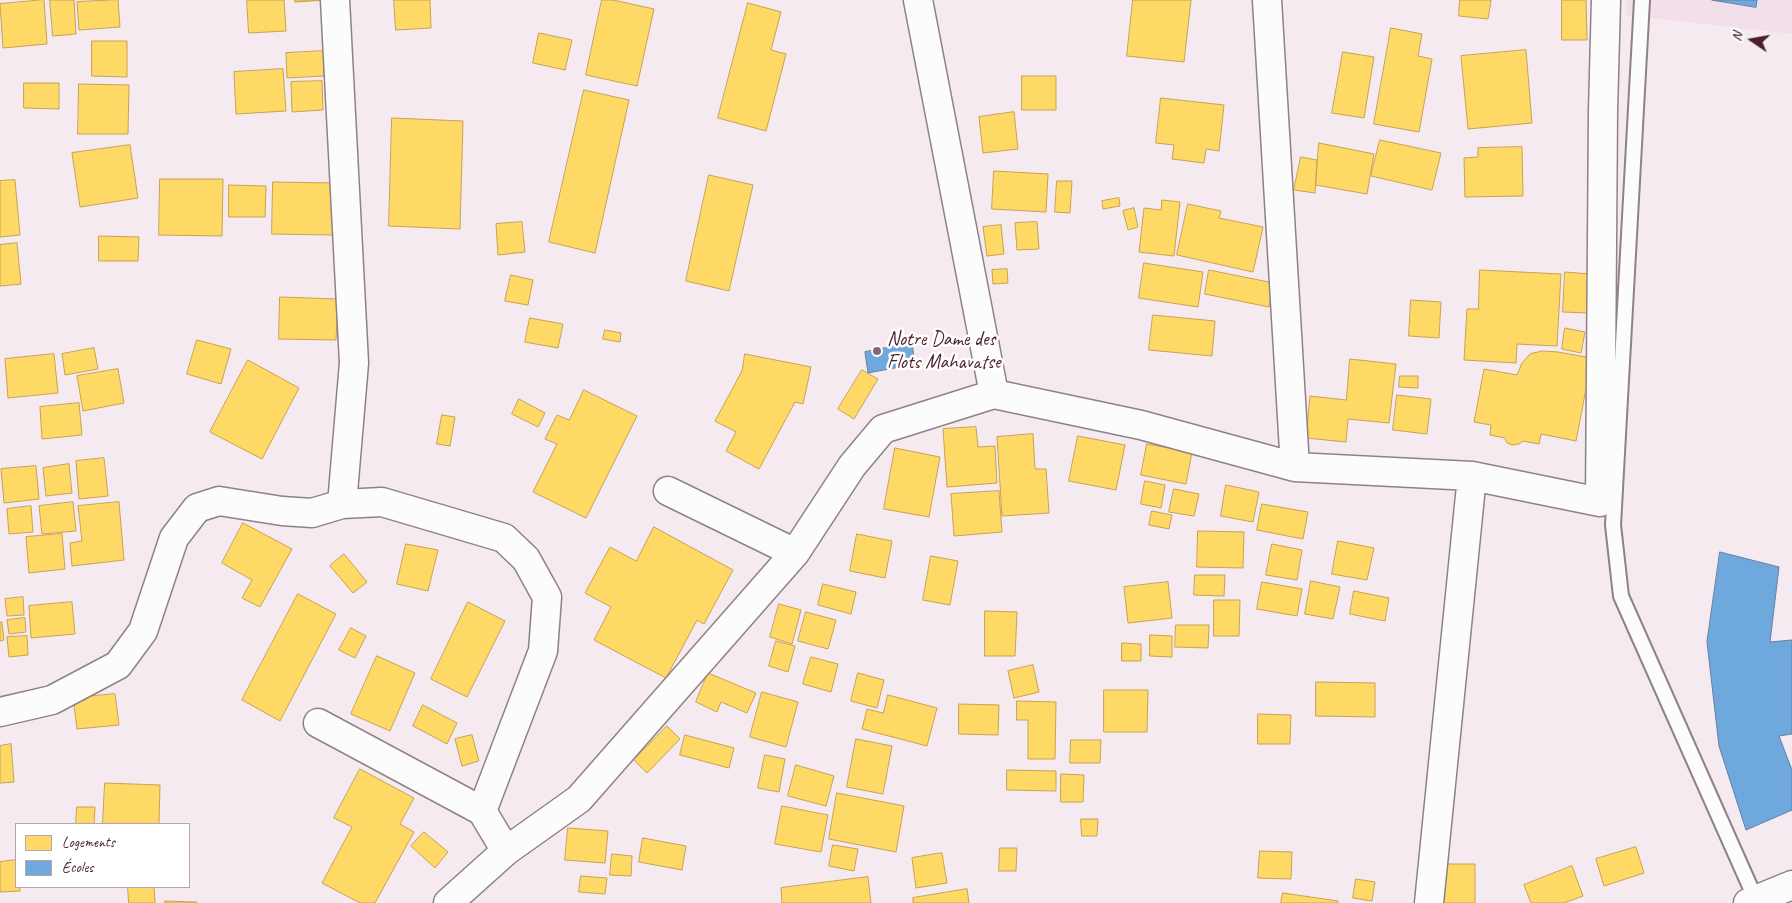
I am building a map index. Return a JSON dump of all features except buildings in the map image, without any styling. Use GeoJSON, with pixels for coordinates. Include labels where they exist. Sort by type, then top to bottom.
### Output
{"type":"FeatureCollection","features":[{"type":"Feature","properties":{"kind":"street"},"geometry":{"type":"LineString","coordinates":[[335,0],[354,363],[342,504]]}},
{"type":"Feature","properties":{"kind":"street"},"geometry":{"type":"LineString","coordinates":[[918,0],[994,394]]}},
{"type":"Feature","properties":{"kind":"street"},"geometry":{"type":"LineString","coordinates":[[1267,0],[1295,467]]}},
{"type":"Feature","properties":{"kind":"street"},"geometry":{"type":"LineString","coordinates":[[448,903],[506,851],[579,799],[795,553],[852,466],[883,429],[994,394],[1141,425],[1295,467],[1472,476],[1600,502],[1603,111],[1606,0]]}},
{"type":"Feature","properties":{"kind":"street"},"geometry":{"type":"LineString","coordinates":[[1429,903],[1472,476]]}},
{"type":"Feature","properties":{"kind":"street"},"geometry":{"type":"LineString","coordinates":[[668,491],[795,553]]}},
{"type":"Feature","properties":{"kind":"street"},"geometry":{"type":"LineString","coordinates":[[0,712],[52,700],[118,665],[143,631],[174,538],[197,508],[219,501],[282,511],[312,513],[342,504],[382,502],[504,538],[526,559],[547,597],[543,651],[482,811]]}},
{"type":"Feature","properties":{"kind":"street"},"geometry":{"type":"LineString","coordinates":[[318,723],[482,811],[506,851]]}},
{"type":"Feature","properties":{"kind":"street"},"geometry":{"type":"LineString","coordinates":[[1752,901],[1792,885]]}},
{"type":"Feature","properties":{"kind":"lane"},"geometry":{"type":"LineString","coordinates":[[1642,0],[1613,525],[1621,596],[1752,901]]}},
{"type":"Feature","properties":{"kind":"shaded area"},"geometry":{"type":"Polygon","coordinates":[[[1626,0],[1792,0],[1792,34],[1626,15],[1626,0]]]}},
{"type":"Feature","properties":{"kind":"place","name":"Notre Dame des Flots Mahavatse"},"geometry":{"type":"Point","coordinates":[877,351]}}]}
